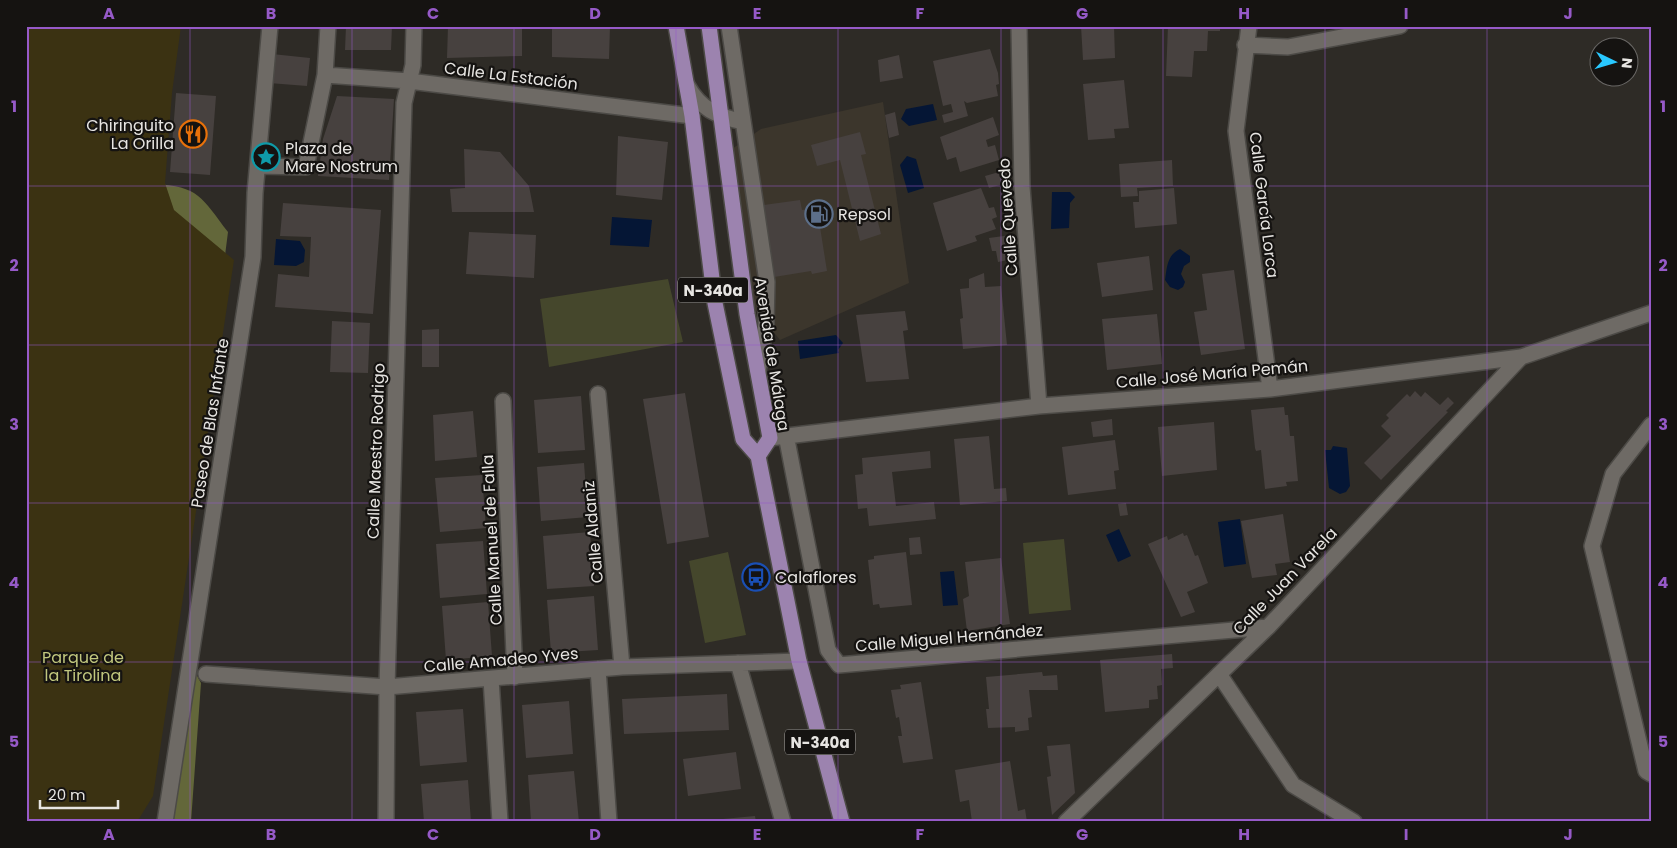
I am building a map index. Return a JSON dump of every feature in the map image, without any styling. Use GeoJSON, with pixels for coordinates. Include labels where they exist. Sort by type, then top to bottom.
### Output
{"type":"FeatureCollection","features":[{"type":"Feature","properties":{"kind":"main road","name":"N-340a"},"geometry":{"type":"LineString","coordinates":[[676,26],[692,116],[718,321],[743,439],[758,456],[799,662],[842,822]]}},
{"type":"Feature","properties":{"kind":"main road","name":"Avenida de Málaga"},"geometry":{"type":"LineString","coordinates":[[709,26],[723,117],[748,314],[770,438],[758,456]]}},
{"type":"Feature","properties":{"kind":"street","name":"Paseo de Blas Infante"},"geometry":{"type":"LineString","coordinates":[[165,822],[253,258],[258,166],[270,26]]}},
{"type":"Feature","properties":{"kind":"street"},"geometry":{"type":"LineString","coordinates":[[258,166],[306,167],[325,75],[328,26]]}},
{"type":"Feature","properties":{"kind":"street","name":"Calle Maestro Rodrigo"},"geometry":{"type":"LineString","coordinates":[[386,822],[387,687],[404,103],[414,64],[414,26]]}},
{"type":"Feature","properties":{"kind":"street"},"geometry":{"type":"LineString","coordinates":[[729,26],[767,282],[766,324],[758,375]]}},
{"type":"Feature","properties":{"kind":"street","name":"Calle Quevedo"},"geometry":{"type":"LineString","coordinates":[[1019,26],[1022,187],[1039,406]]}},
{"type":"Feature","properties":{"kind":"street","name":"Calle García Lorca"},"geometry":{"type":"LineString","coordinates":[[1249,26],[1245,45],[1236,131],[1270,389]]}},
{"type":"Feature","properties":{"kind":"street"},"geometry":{"type":"LineString","coordinates":[[1245,45],[1288,47],[1400,26]]}},
{"type":"Feature","properties":{"kind":"street","name":"Calle La Estación"},"geometry":{"type":"LineString","coordinates":[[325,75],[409,81],[692,116]]}},
{"type":"Feature","properties":{"kind":"street"},"geometry":{"type":"LineString","coordinates":[[687,85],[695,100],[723,117],[742,116]]}},
{"type":"Feature","properties":{"kind":"street","name":"Calle José María Pemán"},"geometry":{"type":"LineString","coordinates":[[770,438],[1039,406],[1270,389],[1522,357],[1651,313]]}},
{"type":"Feature","properties":{"kind":"street","name":"Calle Juan Varela"},"geometry":{"type":"LineString","coordinates":[[1066,822],[1268,627],[1522,357]]}},
{"type":"Feature","properties":{"kind":"street","name":"Calle Aldaniz"},"geometry":{"type":"LineString","coordinates":[[598,394],[622,667]]}},
{"type":"Feature","properties":{"kind":"street","name":"Calle Manuel de Falla"},"geometry":{"type":"LineString","coordinates":[[503,401],[515,677]]}},
{"type":"Feature","properties":{"kind":"street"},"geometry":{"type":"LineString","coordinates":[[1651,425],[1613,474],[1592,546],[1646,771],[1651,774]]}},
{"type":"Feature","properties":{"kind":"street","name":"Calle Miguel Hernández"},"geometry":{"type":"LineString","coordinates":[[786,435],[828,650],[839,665],[1268,627]]}},
{"type":"Feature","properties":{"kind":"street","name":"Calle Amadeo Yves"},"geometry":{"type":"LineString","coordinates":[[206,674],[387,687],[491,680],[622,667],[799,662]]}},
{"type":"Feature","properties":{"kind":"street"},"geometry":{"type":"LineString","coordinates":[[738,663],[783,822]]}},
{"type":"Feature","properties":{"kind":"street"},"geometry":{"type":"LineString","coordinates":[[598,669],[609,822]]}},
{"type":"Feature","properties":{"kind":"street"},"geometry":{"type":"LineString","coordinates":[[1220,674],[1294,785],[1354,822]]}},
{"type":"Feature","properties":{"kind":"street"},"geometry":{"type":"LineString","coordinates":[[491,680],[500,822]]}},
{"type":"Feature","properties":{"kind":"shaded area","name":"Repsol"},"geometry":{"type":"Polygon","coordinates":[[[883,102],[909,283],[780,340],[753,307],[729,151],[761,129],[883,102]]]}},
{"type":"Feature","properties":{"kind":"green space"},"geometry":{"type":"Polygon","coordinates":[[[154,184],[181,188],[198,196],[212,210],[228,232],[221,287],[154,184]]]}},
{"type":"Feature","properties":{"kind":"green space"},"geometry":{"type":"Polygon","coordinates":[[[668,279],[683,342],[549,367],[540,299],[668,279]]]}},
{"type":"Feature","properties":{"kind":"green space"},"geometry":{"type":"Polygon","coordinates":[[[1064,539],[1071,610],[1029,614],[1023,543],[1064,539]]]}},
{"type":"Feature","properties":{"kind":"green space"},"geometry":{"type":"Polygon","coordinates":[[[728,552],[746,635],[705,643],[689,561],[728,552]]]}},
{"type":"Feature","properties":{"kind":"green space"},"geometry":{"type":"Polygon","coordinates":[[[195,672],[201,683],[191,822],[173,822],[195,672]]]}},
{"type":"Feature","properties":{"kind":"sand"},"geometry":{"type":"Polygon","coordinates":[[[26,26],[181,26],[172,93],[165,183],[174,210],[234,260],[153,796],[137,822],[26,822],[26,26]]]}},
{"type":"Feature","properties":{"kind":"water"},"geometry":{"type":"Polygon","coordinates":[[[933,104],[937,120],[909,126],[901,119],[906,109],[933,104]]]}},
{"type":"Feature","properties":{"kind":"water"},"geometry":{"type":"Polygon","coordinates":[[[907,156],[916,159],[924,188],[908,193],[900,165],[907,156]]]}},
{"type":"Feature","properties":{"kind":"water"},"geometry":{"type":"Polygon","coordinates":[[[1052,192],[1070,192],[1075,197],[1070,203],[1069,228],[1051,229],[1052,192]]]}},
{"type":"Feature","properties":{"kind":"water"},"geometry":{"type":"Polygon","coordinates":[[[612,217],[652,220],[649,247],[610,245],[612,217]]]}},
{"type":"Feature","properties":{"kind":"water"},"geometry":{"type":"Polygon","coordinates":[[[276,239],[300,241],[305,250],[304,262],[296,266],[274,265],[276,239]]]}},
{"type":"Feature","properties":{"kind":"water"},"geometry":{"type":"Polygon","coordinates":[[[1180,249],[1190,256],[1190,262],[1184,266],[1181,274],[1185,282],[1183,287],[1178,290],[1170,287],[1165,280],[1170,258],[1180,249]]]}},
{"type":"Feature","properties":{"kind":"water"},"geometry":{"type":"Polygon","coordinates":[[[836,335],[843,343],[838,350],[839,353],[800,359],[798,341],[836,335]]]}},
{"type":"Feature","properties":{"kind":"water"},"geometry":{"type":"Polygon","coordinates":[[[1333,446],[1347,448],[1350,486],[1346,492],[1340,494],[1329,488],[1325,450],[1331,450],[1333,446]]]}},
{"type":"Feature","properties":{"kind":"water"},"geometry":{"type":"Polygon","coordinates":[[[1240,519],[1246,564],[1224,567],[1218,522],[1240,519]]]}},
{"type":"Feature","properties":{"kind":"water"},"geometry":{"type":"Polygon","coordinates":[[[1119,529],[1131,556],[1118,562],[1106,535],[1119,529]]]}},
{"type":"Feature","properties":{"kind":"water"},"geometry":{"type":"Polygon","coordinates":[[[954,571],[958,605],[943,606],[940,572],[954,571]]]}},
{"type":"Feature","properties":{"kind":"building"},"geometry":{"type":"Polygon","coordinates":[[[346,26],[392,26],[391,50],[345,50],[346,26]]]}},
{"type":"Feature","properties":{"kind":"building"},"geometry":{"type":"Polygon","coordinates":[[[448,26],[522,26],[522,56],[447,58],[448,26]]]}},
{"type":"Feature","properties":{"kind":"building"},"geometry":{"type":"Polygon","coordinates":[[[552,26],[610,26],[609,59],[552,57],[552,26]]]}},
{"type":"Feature","properties":{"kind":"building"},"geometry":{"type":"Polygon","coordinates":[[[1081,26],[1114,26],[1115,58],[1083,60],[1081,26]]]}},
{"type":"Feature","properties":{"kind":"building"},"geometry":{"type":"Polygon","coordinates":[[[1168,26],[1220,26],[1220,31],[1208,31],[1207,51],[1194,51],[1192,77],[1166,76],[1168,26]]]}},
{"type":"Feature","properties":{"kind":"building"},"geometry":{"type":"Polygon","coordinates":[[[990,49],[998,73],[999,84],[996,85],[998,96],[967,103],[964,101],[968,116],[944,123],[942,115],[953,112],[951,104],[943,106],[933,61],[990,49]]]}},
{"type":"Feature","properties":{"kind":"building"},"geometry":{"type":"Polygon","coordinates":[[[272,54],[310,58],[307,86],[269,83],[272,54]]]}},
{"type":"Feature","properties":{"kind":"building"},"geometry":{"type":"Polygon","coordinates":[[[899,55],[903,78],[880,82],[878,60],[899,55]]]}},
{"type":"Feature","properties":{"kind":"building"},"geometry":{"type":"Polygon","coordinates":[[[1124,80],[1129,128],[1114,129],[1115,138],[1088,140],[1083,84],[1124,80]]]}},
{"type":"Feature","properties":{"kind":"building","name":"Chiringuito La Orilla"},"geometry":{"type":"Polygon","coordinates":[[[176,93],[216,96],[210,175],[170,172],[176,93]]]}},
{"type":"Feature","properties":{"kind":"building"},"geometry":{"type":"Polygon","coordinates":[[[337,96],[394,99],[389,180],[318,176],[323,139],[337,96]]]}},
{"type":"Feature","properties":{"kind":"building"},"geometry":{"type":"Polygon","coordinates":[[[895,112],[899,135],[889,138],[885,115],[895,112]]]}},
{"type":"Feature","properties":{"kind":"building"},"geometry":{"type":"Polygon","coordinates":[[[993,117],[999,135],[986,140],[988,147],[995,145],[999,160],[960,172],[956,157],[947,160],[940,137],[993,117]]]}},
{"type":"Feature","properties":{"kind":"building"},"geometry":{"type":"Polygon","coordinates":[[[860,132],[866,154],[861,155],[881,234],[860,241],[840,160],[817,166],[811,145],[860,132]]]}},
{"type":"Feature","properties":{"kind":"building"},"geometry":{"type":"Polygon","coordinates":[[[618,136],[668,142],[662,200],[616,195],[618,136]]]}},
{"type":"Feature","properties":{"kind":"building"},"geometry":{"type":"Polygon","coordinates":[[[464,149],[500,152],[529,186],[534,212],[452,212],[450,189],[465,188],[464,149]]]}},
{"type":"Feature","properties":{"kind":"building"},"geometry":{"type":"Polygon","coordinates":[[[1172,160],[1173,186],[1137,188],[1138,196],[1121,197],[1119,164],[1172,160]]]}},
{"type":"Feature","properties":{"kind":"building"},"geometry":{"type":"Polygon","coordinates":[[[1006,170],[1011,182],[989,188],[985,176],[1006,170]]]}},
{"type":"Feature","properties":{"kind":"building"},"geometry":{"type":"Polygon","coordinates":[[[981,188],[989,208],[994,207],[997,217],[992,219],[996,229],[975,236],[977,241],[947,251],[933,203],[981,188]]]}},
{"type":"Feature","properties":{"kind":"building"},"geometry":{"type":"Polygon","coordinates":[[[1174,188],[1177,224],[1135,228],[1133,202],[1139,202],[1139,191],[1174,188]]]}},
{"type":"Feature","properties":{"kind":"building"},"geometry":{"type":"Polygon","coordinates":[[[800,200],[802,210],[817,208],[827,271],[812,274],[811,271],[768,278],[756,206],[800,200]]]}},
{"type":"Feature","properties":{"kind":"building"},"geometry":{"type":"Polygon","coordinates":[[[283,203],[381,210],[373,314],[275,307],[278,274],[309,277],[311,237],[280,236],[283,203]]]}},
{"type":"Feature","properties":{"kind":"building"},"geometry":{"type":"Polygon","coordinates":[[[469,232],[536,235],[534,278],[466,274],[469,232]]]}},
{"type":"Feature","properties":{"kind":"building"},"geometry":{"type":"Polygon","coordinates":[[[1011,235],[1013,259],[998,262],[996,251],[992,251],[989,238],[1011,235]]]}},
{"type":"Feature","properties":{"kind":"building"},"geometry":{"type":"Polygon","coordinates":[[[1149,256],[1153,290],[1102,297],[1097,263],[1149,256]]]}},
{"type":"Feature","properties":{"kind":"building"},"geometry":{"type":"Polygon","coordinates":[[[1234,270],[1245,349],[1201,355],[1194,312],[1207,310],[1202,274],[1234,270]]]}},
{"type":"Feature","properties":{"kind":"building"},"geometry":{"type":"Polygon","coordinates":[[[984,273],[985,287],[1001,286],[1007,345],[963,349],[960,319],[963,318],[960,289],[969,288],[969,279],[984,273]]]}},
{"type":"Feature","properties":{"kind":"building"},"geometry":{"type":"Polygon","coordinates":[[[905,311],[908,330],[903,331],[909,379],[866,382],[856,315],[905,311]]]}},
{"type":"Feature","properties":{"kind":"building"},"geometry":{"type":"Polygon","coordinates":[[[1157,314],[1162,364],[1107,370],[1102,319],[1157,314]]]}},
{"type":"Feature","properties":{"kind":"building"},"geometry":{"type":"Polygon","coordinates":[[[332,321],[370,323],[368,373],[330,372],[332,321]]]}},
{"type":"Feature","properties":{"kind":"building"},"geometry":{"type":"Polygon","coordinates":[[[439,329],[439,367],[422,367],[422,330],[439,329]]]}},
{"type":"Feature","properties":{"kind":"building"},"geometry":{"type":"Polygon","coordinates":[[[1415,391],[1421,397],[1425,392],[1440,405],[1448,397],[1454,403],[1446,411],[1448,412],[1381,480],[1364,463],[1391,436],[1381,426],[1389,418],[1386,415],[1407,394],[1410,397],[1415,391]]]}},
{"type":"Feature","properties":{"kind":"building"},"geometry":{"type":"Polygon","coordinates":[[[685,393],[709,537],[667,544],[643,399],[685,393]]]}},
{"type":"Feature","properties":{"kind":"building"},"geometry":{"type":"Polygon","coordinates":[[[581,396],[585,450],[538,453],[534,400],[581,396]]]}},
{"type":"Feature","properties":{"kind":"building"},"geometry":{"type":"Polygon","coordinates":[[[1284,407],[1285,415],[1288,415],[1290,436],[1294,436],[1298,481],[1286,482],[1287,486],[1265,489],[1261,450],[1256,451],[1255,448],[1251,410],[1284,407]]]}},
{"type":"Feature","properties":{"kind":"building"},"geometry":{"type":"Polygon","coordinates":[[[473,411],[477,457],[435,461],[433,415],[473,411]]]}},
{"type":"Feature","properties":{"kind":"building"},"geometry":{"type":"Polygon","coordinates":[[[1112,419],[1113,435],[1093,437],[1091,422],[1112,419]]]}},
{"type":"Feature","properties":{"kind":"building"},"geometry":{"type":"Polygon","coordinates":[[[1214,422],[1217,470],[1162,476],[1158,427],[1214,422]]]}},
{"type":"Feature","properties":{"kind":"building"},"geometry":{"type":"Polygon","coordinates":[[[989,436],[994,489],[1006,488],[1007,501],[960,505],[954,439],[989,436]]]}},
{"type":"Feature","properties":{"kind":"building"},"geometry":{"type":"Polygon","coordinates":[[[1115,440],[1119,470],[1114,471],[1116,489],[1068,495],[1062,447],[1115,440]]]}},
{"type":"Feature","properties":{"kind":"building"},"geometry":{"type":"Polygon","coordinates":[[[930,451],[931,468],[892,472],[896,506],[934,502],[936,519],[869,526],[867,508],[858,509],[855,475],[863,474],[862,458],[930,451]]]}},
{"type":"Feature","properties":{"kind":"building"},"geometry":{"type":"Polygon","coordinates":[[[584,463],[588,517],[541,521],[537,467],[584,463]]]}},
{"type":"Feature","properties":{"kind":"building"},"geometry":{"type":"Polygon","coordinates":[[[482,475],[486,528],[440,532],[435,478],[482,475]]]}},
{"type":"Feature","properties":{"kind":"building"},"geometry":{"type":"Polygon","coordinates":[[[1126,503],[1128,515],[1120,516],[1118,504],[1126,503]]]}},
{"type":"Feature","properties":{"kind":"building"},"geometry":{"type":"Polygon","coordinates":[[[1283,514],[1290,562],[1275,564],[1277,575],[1252,578],[1241,521],[1283,514]]]}},
{"type":"Feature","properties":{"kind":"building"},"geometry":{"type":"Polygon","coordinates":[[[590,532],[594,586],[547,589],[543,536],[590,532]]]}},
{"type":"Feature","properties":{"kind":"building"},"geometry":{"type":"Polygon","coordinates":[[[1183,533],[1184,536],[1187,535],[1195,556],[1198,555],[1208,583],[1187,592],[1195,612],[1181,617],[1148,544],[1167,536],[1168,540],[1183,533]]]}},
{"type":"Feature","properties":{"kind":"building"},"geometry":{"type":"Polygon","coordinates":[[[920,537],[922,554],[910,555],[909,538],[920,537]]]}},
{"type":"Feature","properties":{"kind":"building"},"geometry":{"type":"Polygon","coordinates":[[[483,541],[487,594],[440,598],[436,544],[483,541]]]}},
{"type":"Feature","properties":{"kind":"building"},"geometry":{"type":"Polygon","coordinates":[[[906,552],[912,605],[880,608],[879,604],[873,605],[868,560],[874,559],[874,556],[906,552]]]}},
{"type":"Feature","properties":{"kind":"building"},"geometry":{"type":"Polygon","coordinates":[[[1001,558],[1010,624],[967,631],[963,599],[969,596],[965,562],[1001,558]]]}},
{"type":"Feature","properties":{"kind":"building"},"geometry":{"type":"Polygon","coordinates":[[[594,596],[598,650],[551,653],[547,600],[594,596]]]}},
{"type":"Feature","properties":{"kind":"building"},"geometry":{"type":"Polygon","coordinates":[[[488,602],[492,656],[446,660],[442,606],[488,602]]]}},
{"type":"Feature","properties":{"kind":"building"},"geometry":{"type":"Polygon","coordinates":[[[1172,654],[1173,668],[1161,669],[1162,685],[1157,686],[1158,699],[1149,700],[1149,708],[1105,712],[1100,660],[1172,654]]]}},
{"type":"Feature","properties":{"kind":"building"},"geometry":{"type":"Polygon","coordinates":[[[1042,672],[1043,676],[1057,675],[1058,690],[1029,690],[1032,717],[1028,718],[1029,730],[1015,732],[1015,727],[988,728],[986,709],[989,709],[986,677],[1042,672]]]}},
{"type":"Feature","properties":{"kind":"building"},"geometry":{"type":"Polygon","coordinates":[[[921,682],[933,759],[903,763],[898,736],[902,736],[899,717],[896,718],[891,690],[901,689],[900,685],[921,682]]]}},
{"type":"Feature","properties":{"kind":"building"},"geometry":{"type":"Polygon","coordinates":[[[727,694],[729,730],[624,734],[622,699],[727,694]]]}},
{"type":"Feature","properties":{"kind":"building"},"geometry":{"type":"Polygon","coordinates":[[[569,701],[573,754],[526,758],[522,705],[569,701]]]}},
{"type":"Feature","properties":{"kind":"building"},"geometry":{"type":"Polygon","coordinates":[[[463,709],[467,762],[420,766],[416,712],[463,709]]]}},
{"type":"Feature","properties":{"kind":"building"},"geometry":{"type":"Polygon","coordinates":[[[1070,744],[1075,793],[1052,815],[1047,777],[1051,776],[1047,746],[1070,744]]]}},
{"type":"Feature","properties":{"kind":"building"},"geometry":{"type":"Polygon","coordinates":[[[736,752],[741,789],[688,796],[683,759],[736,752]]]}},
{"type":"Feature","properties":{"kind":"building"},"geometry":{"type":"Polygon","coordinates":[[[1010,761],[1018,811],[1025,809],[1027,822],[972,822],[969,800],[960,802],[955,770],[1010,761]]]}},
{"type":"Feature","properties":{"kind":"building"},"geometry":{"type":"Polygon","coordinates":[[[574,771],[579,822],[531,822],[528,775],[574,771]]]}},
{"type":"Feature","properties":{"kind":"building"},"geometry":{"type":"Polygon","coordinates":[[[468,780],[471,822],[424,822],[421,784],[468,780]]]}},
{"type":"Feature","properties":{"kind":"building"},"geometry":{"type":"Polygon","coordinates":[[[755,816],[756,822],[712,822],[712,820],[755,816]]]}},
{"type":"Feature","properties":{"kind":"place","name":"Chiringuito La Orilla"},"geometry":{"type":"Point","coordinates":[193,134]}},
{"type":"Feature","properties":{"kind":"place","name":"Plaza de Mare Nostrum"},"geometry":{"type":"Point","coordinates":[266,157]}},
{"type":"Feature","properties":{"kind":"place","name":"Repsol"},"geometry":{"type":"Point","coordinates":[819,214]}},
{"type":"Feature","properties":{"kind":"place","name":"Calaflores"},"geometry":{"type":"Point","coordinates":[756,577]}},
{"type":"Feature","properties":{"kind":"park label","name":"Parque de la Tirolina"},"geometry":{"type":"Point","coordinates":[83,666]}}]}
